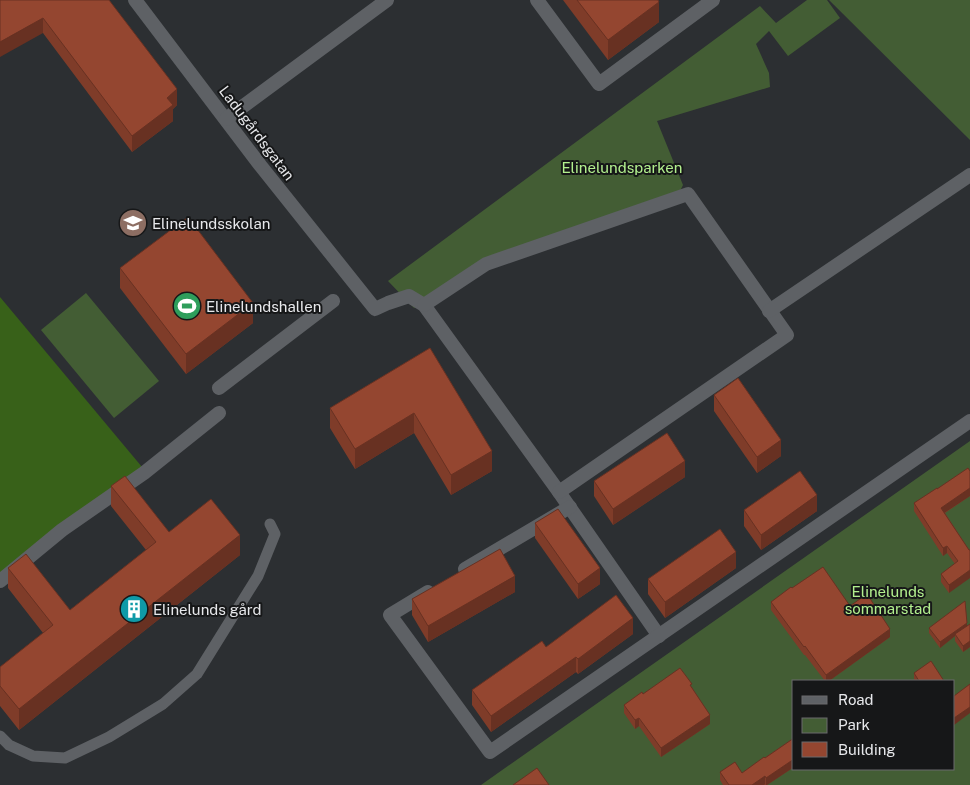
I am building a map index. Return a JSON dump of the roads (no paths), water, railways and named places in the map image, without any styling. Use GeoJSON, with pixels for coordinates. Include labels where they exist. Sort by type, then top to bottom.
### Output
{"type":"FeatureCollection","features":[{"type":"Feature","properties":{"kind":"street","name":"Ladugårdsgatan"},"geometry":{"type":"LineString","coordinates":[[135,0],[260,164],[375,309],[388,302],[410,296],[424,305]]}},
{"type":"Feature","properties":{"kind":"street"},"geometry":{"type":"LineString","coordinates":[[226,119],[386,0]]}},
{"type":"Feature","properties":{"kind":"street"},"geometry":{"type":"LineString","coordinates":[[537,0],[599,84],[713,0]]}},
{"type":"Feature","properties":{"kind":"street"},"geometry":{"type":"LineString","coordinates":[[769,310],[970,175]]}},
{"type":"Feature","properties":{"kind":"street"},"geometry":{"type":"LineString","coordinates":[[559,492],[787,335],[688,194],[486,264],[424,305],[559,492],[570,507],[659,636]]}},
{"type":"Feature","properties":{"kind":"street"},"geometry":{"type":"LineString","coordinates":[[219,388],[333,301]]}},
{"type":"Feature","properties":{"kind":"street"},"geometry":{"type":"LineString","coordinates":[[0,581],[62,530],[144,473],[219,413]]}},
{"type":"Feature","properties":{"kind":"street"},"geometry":{"type":"LineString","coordinates":[[439,585],[390,615],[490,752],[970,421]]}},
{"type":"Feature","properties":{"kind":"street"},"geometry":{"type":"LineString","coordinates":[[455,576],[570,507]]}},
{"type":"Feature","properties":{"kind":"lane"},"geometry":{"type":"LineString","coordinates":[[0,736],[9,745],[33,756],[65,758],[109,737],[163,704],[196,674],[258,576],[276,534],[270,524]]}},
{"type":"Feature","properties":{"kind":"place","name":"Elinelundsskolan"},"geometry":{"type":"Point","coordinates":[133,223]}},
{"type":"Feature","properties":{"kind":"place","name":"Elinelundshallen"},"geometry":{"type":"Point","coordinates":[187,306]}},
{"type":"Feature","properties":{"kind":"place","name":"Elinelunds gård"},"geometry":{"type":"Point","coordinates":[134,609]}},
{"type":"Feature","properties":{"kind":"park label","name":"Elinelundsparken"},"geometry":{"type":"Point","coordinates":[622,167]}},
{"type":"Feature","properties":{"kind":"park label","name":"Elinelunds sommarstad"},"geometry":{"type":"Point","coordinates":[888,600]}}]}
